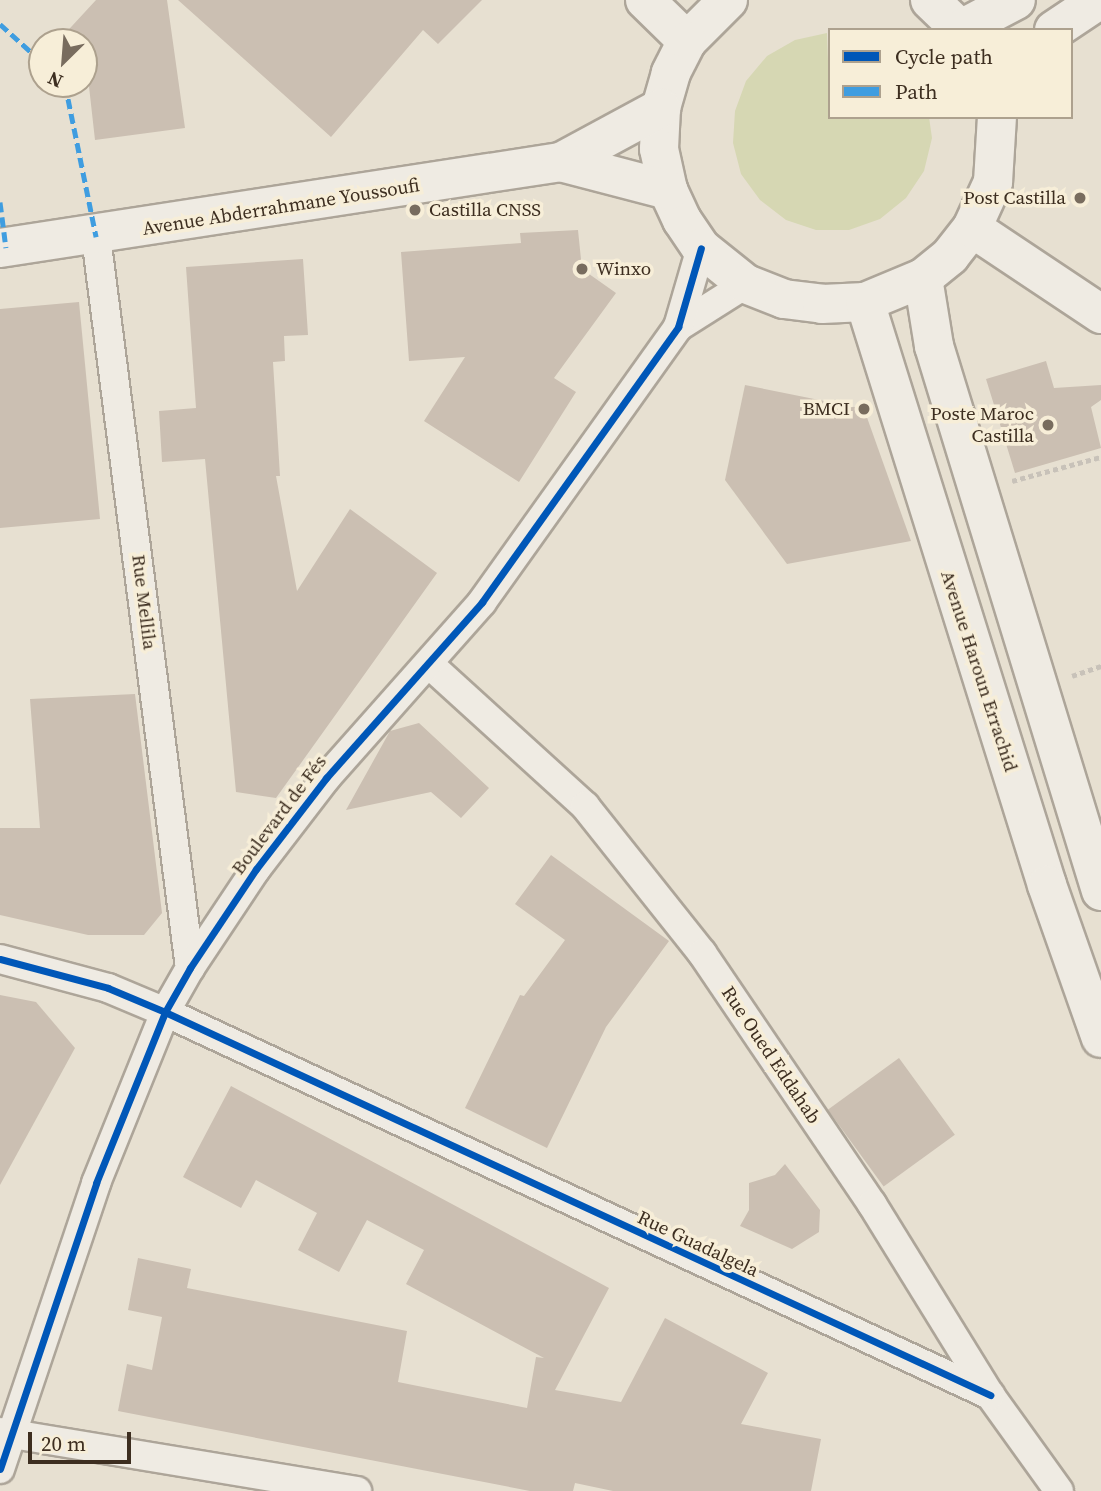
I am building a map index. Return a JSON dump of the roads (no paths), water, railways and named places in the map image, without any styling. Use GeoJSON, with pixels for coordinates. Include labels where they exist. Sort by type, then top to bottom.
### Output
{"type":"FeatureCollection","features":[{"type":"Feature","properties":{"kind":"main road"},"geometry":{"type":"LineString","coordinates":[[645,0],[687,41]]}},
{"type":"Feature","properties":{"kind":"main road"},"geometry":{"type":"LineString","coordinates":[[930,0],[960,28]]}},
{"type":"Feature","properties":{"kind":"main road"},"geometry":{"type":"LineString","coordinates":[[963,28],[1016,0]]}},
{"type":"Feature","properties":{"kind":"main road"},"geometry":{"type":"LineString","coordinates":[[1057,28],[1099,0]]}},
{"type":"Feature","properties":{"kind":"main road"},"geometry":{"type":"LineString","coordinates":[[722,1],[687,41],[671,73],[661,108],[659,149],[668,190],[701,248],[746,284],[784,299],[865,302],[923,278],[950,256],[972,228],[993,182],[997,119]]}},
{"type":"Feature","properties":{"kind":"main road","name":"Avenue Abderrahmane Youssoufi"},"geometry":{"type":"LineString","coordinates":[[0,248],[96,237],[561,162],[661,108]]}},
{"type":"Feature","properties":{"kind":"main road","name":"Avenue Abderrahmane Youssoufi"},"geometry":{"type":"LineString","coordinates":[[561,162],[668,190]]}},
{"type":"Feature","properties":{"kind":"main road"},"geometry":{"type":"LineString","coordinates":[[972,228],[1101,314]]}},
{"type":"Feature","properties":{"kind":"main road"},"geometry":{"type":"LineString","coordinates":[[923,278],[934,346],[1101,891]]}},
{"type":"Feature","properties":{"kind":"main road","name":"Avenue Haroun Errachid"},"geometry":{"type":"LineString","coordinates":[[865,302],[1089,976],[1101,1038]]}},
{"type":"Feature","properties":{"kind":"street","name":"Rue Mellila"},"geometry":{"type":"LineString","coordinates":[[96,237],[190,968]]}},
{"type":"Feature","properties":{"kind":"street","name":"Boulevard de Fés"},"geometry":{"type":"LineString","coordinates":[[0,1469],[5,1433],[96,1182],[165,1012],[190,968],[256,869],[326,778],[482,602],[678,327],[701,248]]}},
{"type":"Feature","properties":{"kind":"street","name":"Boulevard de Fés"},"geometry":{"type":"LineString","coordinates":[[678,327],[746,284]]}},
{"type":"Feature","properties":{"kind":"street","name":"Rue Oued Eddahab"},"geometry":{"type":"LineString","coordinates":[[429,664],[586,806],[702,953],[872,1204],[990,1395],[1059,1491]]}},
{"type":"Feature","properties":{"kind":"street","name":"Rue Guadalgela"},"geometry":{"type":"LineString","coordinates":[[0,959],[60,972],[165,1012],[990,1395]]}},
{"type":"Feature","properties":{"kind":"street"},"geometry":{"type":"LineString","coordinates":[[5,1433],[357,1491]]}},
{"type":"Feature","properties":{"kind":"place","name":"Post Castilla"},"geometry":{"type":"Point","coordinates":[1080,198]}},
{"type":"Feature","properties":{"kind":"place","name":"Castilla CNSS"},"geometry":{"type":"Point","coordinates":[415,210]}},
{"type":"Feature","properties":{"kind":"place","name":"Winxo"},"geometry":{"type":"Point","coordinates":[582,269]}},
{"type":"Feature","properties":{"kind":"place","name":"BMCI"},"geometry":{"type":"Point","coordinates":[864,409]}},
{"type":"Feature","properties":{"kind":"place","name":"Poste Maroc Castilla"},"geometry":{"type":"Point","coordinates":[1048,425]}}]}
